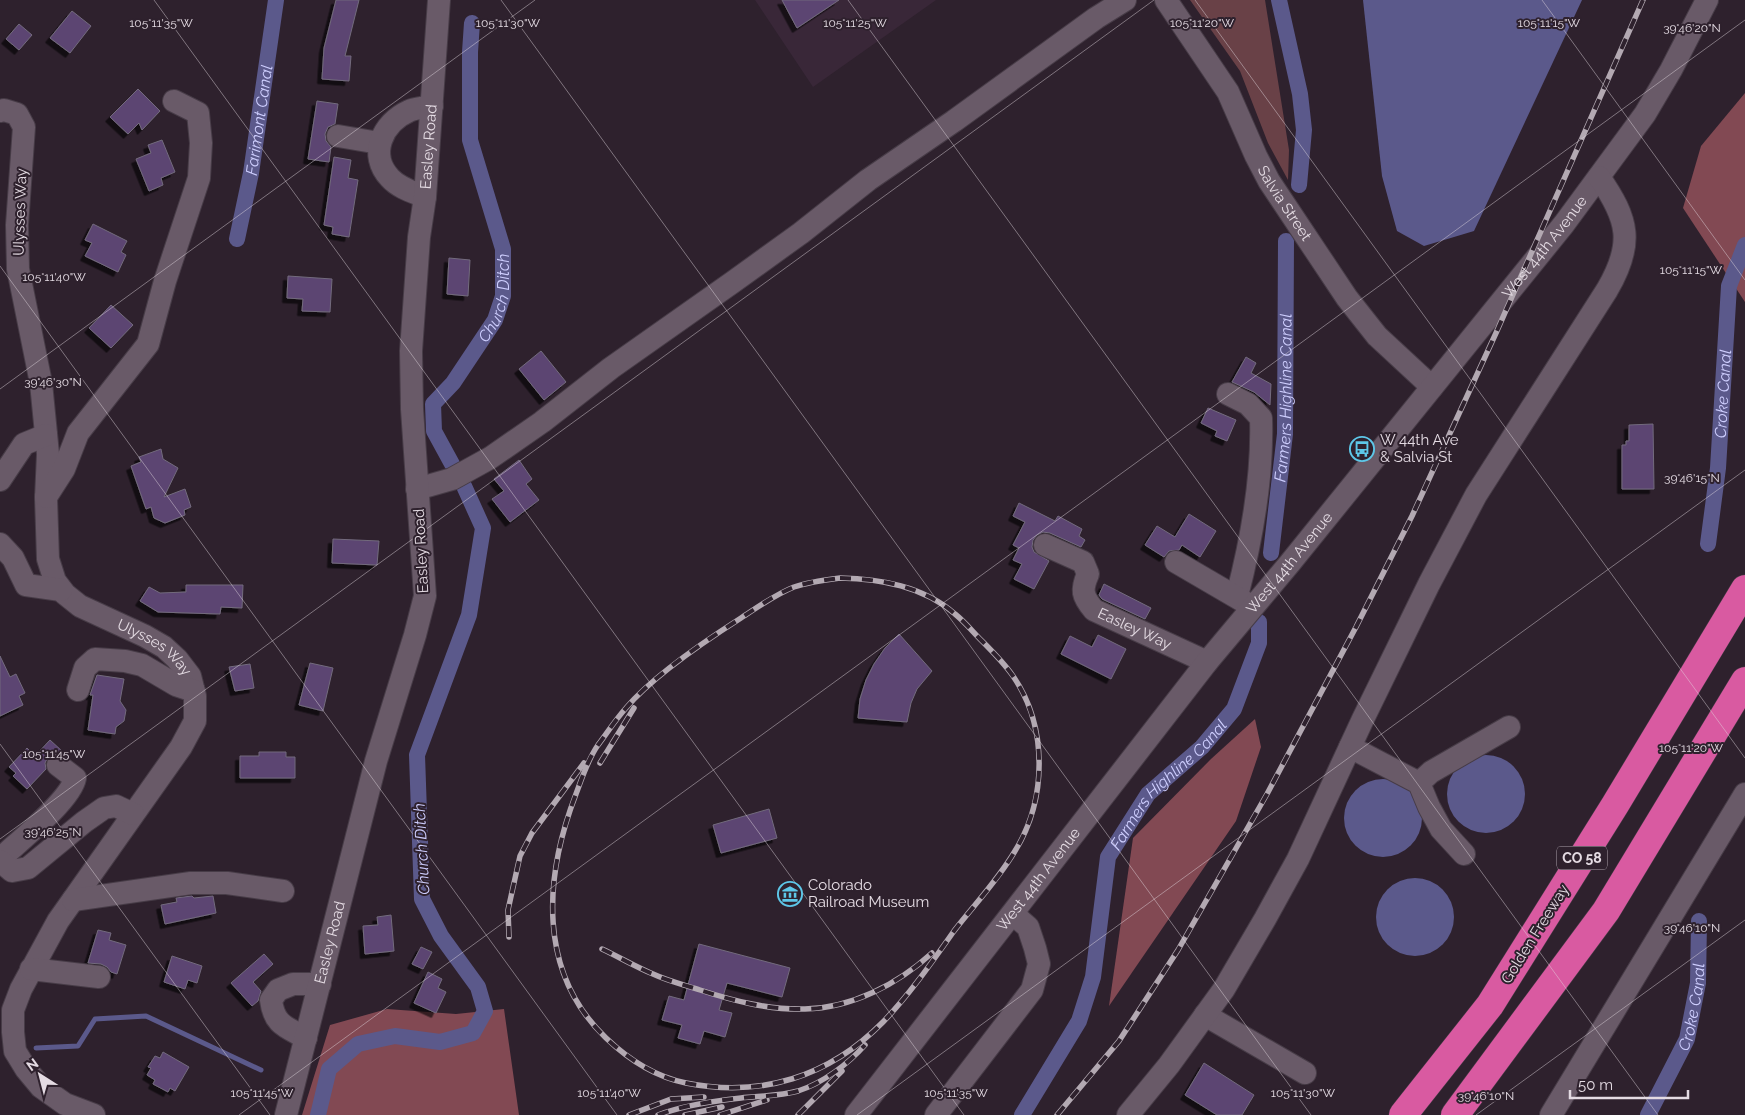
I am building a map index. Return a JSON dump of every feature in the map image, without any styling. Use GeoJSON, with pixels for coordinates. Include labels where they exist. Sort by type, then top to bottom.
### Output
{"type":"FeatureCollection","features":[{"type":"Feature","properties":{"kind":"highway","name":"Golden Freeway"},"geometry":{"type":"LineString","coordinates":[[1403,1115],[1490,1005],[1620,796],[1745,589]]}},
{"type":"Feature","properties":{"kind":"highway","name":"CO 58"},"geometry":{"type":"LineString","coordinates":[[1455,1115],[1606,911],[1745,681]]}},
{"type":"Feature","properties":{"kind":"street","name":"Easley Road"},"geometry":{"type":"LineString","coordinates":[[286,1115],[376,761],[415,635],[425,596],[412,409],[411,351],[419,237],[425,197],[439,0]]}},
{"type":"Feature","properties":{"kind":"street"},"geometry":{"type":"LineString","coordinates":[[417,489],[452,479],[490,458],[542,422],[611,368],[801,233],[868,180],[954,121],[1096,18],[1125,0]]}},
{"type":"Feature","properties":{"kind":"street","name":"Salvia Street"},"geometry":{"type":"LineString","coordinates":[[1166,0],[1228,92],[1269,181],[1347,298],[1377,336],[1432,386]]}},
{"type":"Feature","properties":{"kind":"street","name":"West 44th Avenue"},"geometry":{"type":"LineString","coordinates":[[856,1115],[1207,662],[1249,602],[1290,563],[1556,234],[1644,114],[1671,70],[1707,0]]}},
{"type":"Feature","properties":{"kind":"street"},"geometry":{"type":"LineString","coordinates":[[46,498],[64,469],[78,433],[148,344],[165,281],[199,178],[201,143],[198,113],[174,101]]}},
{"type":"Feature","properties":{"kind":"street"},"geometry":{"type":"LineString","coordinates":[[425,197],[399,186],[389,177],[379,160],[379,144],[388,128],[398,118],[410,110],[432,106]]}},
{"type":"Feature","properties":{"kind":"street","name":"Ulysses Way"},"geometry":{"type":"LineString","coordinates":[[0,111],[4,110],[17,114],[24,127],[17,225],[18,269],[41,383],[48,454],[46,498],[48,559],[54,581],[65,594],[80,606],[164,647],[178,658],[190,676],[194,691],[195,720],[181,747],[58,921],[21,988],[14,1010],[13,1032],[15,1050],[26,1069],[41,1087],[65,1104],[94,1115]]}},
{"type":"Feature","properties":{"kind":"street"},"geometry":{"type":"LineString","coordinates":[[338,136],[379,144]]}},
{"type":"Feature","properties":{"kind":"street"},"geometry":{"type":"LineString","coordinates":[[1128,1115],[1169,1065],[1224,989],[1289,876],[1429,584],[1476,495],[1619,270],[1624,247],[1624,226],[1617,204],[1599,177]]}},
{"type":"Feature","properties":{"kind":"street"},"geometry":{"type":"LineString","coordinates":[[1176,562],[1249,602],[1249,550],[1262,450],[1261,418],[1248,404],[1228,394]]}},
{"type":"Feature","properties":{"kind":"street"},"geometry":{"type":"LineString","coordinates":[[0,480],[24,444],[46,435]]}},
{"type":"Feature","properties":{"kind":"street"},"geometry":{"type":"LineString","coordinates":[[0,544],[13,558],[26,585],[61,590]]}},
{"type":"Feature","properties":{"kind":"street","name":"Easley Way"},"geometry":{"type":"LineString","coordinates":[[1045,545],[1083,562],[1088,574],[1083,586],[1085,599],[1094,610],[1207,662]]}},
{"type":"Feature","properties":{"kind":"street"},"geometry":{"type":"LineString","coordinates":[[78,690],[85,668],[95,659],[125,661],[142,665],[176,685],[194,691]]}},
{"type":"Feature","properties":{"kind":"street"},"geometry":{"type":"LineString","coordinates":[[1419,783],[1431,772],[1509,727]]}},
{"type":"Feature","properties":{"kind":"street"},"geometry":{"type":"LineString","coordinates":[[1350,747],[1419,783],[1441,829],[1464,854]]}},
{"type":"Feature","properties":{"kind":"street"},"geometry":{"type":"LineString","coordinates":[[58,765],[75,778],[74,785],[63,800],[0,860],[12,871],[28,868],[104,808],[116,806],[133,814]]}},
{"type":"Feature","properties":{"kind":"street"},"geometry":{"type":"LineString","coordinates":[[1551,1115],[1745,794]]}},
{"type":"Feature","properties":{"kind":"street"},"geometry":{"type":"LineString","coordinates":[[73,900],[191,883],[227,882],[283,891]]}},
{"type":"Feature","properties":{"kind":"street"},"geometry":{"type":"LineString","coordinates":[[936,1115],[1032,990],[1039,964],[1035,948],[1028,926],[1013,914]]}},
{"type":"Feature","properties":{"kind":"street"},"geometry":{"type":"LineString","coordinates":[[31,969],[100,977]]}},
{"type":"Feature","properties":{"kind":"street"},"geometry":{"type":"LineString","coordinates":[[306,1038],[278,1022],[272,1012],[271,1000],[278,990],[293,984],[320,984]]}},
{"type":"Feature","properties":{"kind":"street"},"geometry":{"type":"LineString","coordinates":[[1205,1015],[1305,1073]]}},
{"type":"Feature","properties":{"kind":"shaded area"},"geometry":{"type":"Polygon","coordinates":[[[755,0],[936,0],[813,87],[755,0]]]}},
{"type":"Feature","properties":{"kind":"shaded area"},"geometry":{"type":"Polygon","coordinates":[[[1190,0],[1265,0],[1289,150],[1288,180],[1268,143],[1240,71],[1190,0]]]}},
{"type":"Feature","properties":{"kind":"shaded area"},"geometry":{"type":"Polygon","coordinates":[[[1363,0],[1582,0],[1474,231],[1424,246],[1397,231],[1382,176],[1363,0]]]}},
{"type":"Feature","properties":{"kind":"shaded area"},"geometry":{"type":"Polygon","coordinates":[[[1745,93],[1745,302],[1683,208],[1701,146],[1745,93]]]}},
{"type":"Feature","properties":{"kind":"shaded area"},"geometry":{"type":"Polygon","coordinates":[[[1255,719],[1261,747],[1236,821],[1109,1006],[1133,838],[1211,759],[1255,719]]]}},
{"type":"Feature","properties":{"kind":"shaded area"},"geometry":{"type":"Polygon","coordinates":[[[1478,755],[1494,755],[1508,761],[1519,772],[1525,786],[1525,802],[1519,816],[1508,827],[1494,833],[1478,833],[1464,827],[1453,816],[1447,802],[1447,786],[1453,772],[1464,761],[1478,755]]]}},
{"type":"Feature","properties":{"kind":"shaded area"},"geometry":{"type":"Polygon","coordinates":[[[1383,779],[1398,782],[1410,791],[1419,803],[1422,818],[1419,833],[1410,845],[1398,854],[1383,857],[1368,854],[1356,845],[1347,833],[1344,818],[1347,803],[1356,791],[1368,782],[1383,779]]]}},
{"type":"Feature","properties":{"kind":"shaded area"},"geometry":{"type":"Polygon","coordinates":[[[1415,878],[1430,881],[1443,889],[1451,902],[1454,917],[1451,932],[1443,945],[1430,953],[1415,956],[1400,953],[1387,945],[1379,932],[1376,917],[1379,902],[1387,889],[1400,881],[1415,878]]]}},
{"type":"Feature","properties":{"kind":"shaded area"},"geometry":{"type":"Polygon","coordinates":[[[387,1009],[456,1014],[504,1009],[519,1115],[302,1115],[330,1025],[387,1009]]]}},
{"type":"Feature","properties":{"kind":"building"},"geometry":{"type":"Polygon","coordinates":[[[336,0],[359,0],[345,56],[351,56],[349,81],[322,79],[324,48],[336,0]]]}},
{"type":"Feature","properties":{"kind":"building"},"geometry":{"type":"Polygon","coordinates":[[[782,0],[839,0],[797,28],[782,0]]]}},
{"type":"Feature","properties":{"kind":"building"},"geometry":{"type":"Polygon","coordinates":[[[72,11],[91,26],[70,53],[50,38],[72,11]]]}},
{"type":"Feature","properties":{"kind":"building"},"geometry":{"type":"Polygon","coordinates":[[[19,24],[32,35],[19,50],[6,39],[19,24]]]}},
{"type":"Feature","properties":{"kind":"building"},"geometry":{"type":"Polygon","coordinates":[[[138,89],[160,111],[142,130],[139,123],[128,134],[110,117],[138,89]]]}},
{"type":"Feature","properties":{"kind":"building"},"geometry":{"type":"Polygon","coordinates":[[[317,101],[338,104],[335,124],[328,127],[325,134],[326,141],[331,147],[329,162],[308,159],[317,101]]]}},
{"type":"Feature","properties":{"kind":"building"},"geometry":{"type":"Polygon","coordinates":[[[162,140],[175,172],[161,178],[163,185],[149,191],[136,159],[151,153],[148,145],[162,140]]]}},
{"type":"Feature","properties":{"kind":"building"},"geometry":{"type":"Polygon","coordinates":[[[334,157],[351,160],[348,178],[358,180],[349,237],[332,234],[333,227],[324,225],[334,157]]]}},
{"type":"Feature","properties":{"kind":"building"},"geometry":{"type":"Polygon","coordinates":[[[93,224],[127,241],[121,252],[126,255],[118,272],[85,256],[92,243],[85,240],[93,224]]]}},
{"type":"Feature","properties":{"kind":"building"},"geometry":{"type":"Polygon","coordinates":[[[449,258],[470,260],[468,296],[447,294],[449,258]]]}},
{"type":"Feature","properties":{"kind":"building"},"geometry":{"type":"Polygon","coordinates":[[[288,276],[332,279],[330,312],[302,311],[303,299],[287,298],[288,276]]]}},
{"type":"Feature","properties":{"kind":"building"},"geometry":{"type":"Polygon","coordinates":[[[111,305],[133,325],[111,348],[89,328],[111,305]]]}},
{"type":"Feature","properties":{"kind":"building"},"geometry":{"type":"Polygon","coordinates":[[[541,351],[566,382],[544,400],[519,369],[541,351]]]}},
{"type":"Feature","properties":{"kind":"building"},"geometry":{"type":"Polygon","coordinates":[[[1246,357],[1256,363],[1251,373],[1271,384],[1270,405],[1254,392],[1232,382],[1246,357]]]}},
{"type":"Feature","properties":{"kind":"building"},"geometry":{"type":"Polygon","coordinates":[[[1208,408],[1236,420],[1227,441],[1215,436],[1217,431],[1201,423],[1208,408]]]}},
{"type":"Feature","properties":{"kind":"building"},"geometry":{"type":"Polygon","coordinates":[[[1653,424],[1654,489],[1622,489],[1622,445],[1626,445],[1626,441],[1629,441],[1629,425],[1653,424]]]}},
{"type":"Feature","properties":{"kind":"building"},"geometry":{"type":"Polygon","coordinates":[[[161,449],[163,459],[178,468],[164,497],[185,489],[191,507],[184,510],[185,515],[165,523],[154,518],[151,507],[146,509],[131,466],[141,462],[139,457],[161,449]]]}},
{"type":"Feature","properties":{"kind":"building"},"geometry":{"type":"Polygon","coordinates":[[[519,460],[532,479],[526,484],[539,500],[510,522],[492,499],[504,491],[494,479],[519,460]]]}},
{"type":"Feature","properties":{"kind":"building"},"geometry":{"type":"Polygon","coordinates":[[[1019,503],[1055,521],[1058,516],[1082,529],[1079,536],[1085,540],[1081,547],[1050,533],[1043,532],[1037,535],[1033,540],[1032,547],[1034,552],[1049,561],[1034,589],[1014,579],[1022,564],[1013,560],[1019,548],[1013,545],[1025,522],[1013,516],[1019,503]]]}},
{"type":"Feature","properties":{"kind":"building"},"geometry":{"type":"Polygon","coordinates":[[[1189,514],[1216,531],[1200,557],[1182,545],[1179,550],[1169,551],[1164,557],[1145,545],[1157,526],[1175,537],[1189,514]]]}},
{"type":"Feature","properties":{"kind":"building"},"geometry":{"type":"Polygon","coordinates":[[[333,539],[379,541],[377,565],[332,563],[333,539]]]}},
{"type":"Feature","properties":{"kind":"building"},"geometry":{"type":"Polygon","coordinates":[[[1104,584],[1151,608],[1145,619],[1102,599],[1099,595],[1104,584]]]}},
{"type":"Feature","properties":{"kind":"building"},"geometry":{"type":"Polygon","coordinates":[[[186,585],[243,585],[242,608],[221,607],[220,614],[158,612],[140,601],[149,587],[160,593],[186,592],[186,585]]]}},
{"type":"Feature","properties":{"kind":"building"},"geometry":{"type":"Polygon","coordinates":[[[899,634],[932,671],[917,689],[911,703],[907,722],[858,718],[860,699],[866,680],[885,648],[899,634]]]}},
{"type":"Feature","properties":{"kind":"building"},"geometry":{"type":"Polygon","coordinates":[[[1098,635],[1126,649],[1111,679],[1061,654],[1070,636],[1092,647],[1098,635]]]}},
{"type":"Feature","properties":{"kind":"building"},"geometry":{"type":"Polygon","coordinates":[[[0,656],[10,677],[16,674],[25,693],[19,696],[23,705],[0,716],[0,656]]]}},
{"type":"Feature","properties":{"kind":"building"},"geometry":{"type":"Polygon","coordinates":[[[310,663],[333,668],[323,711],[299,705],[310,663]]]}},
{"type":"Feature","properties":{"kind":"building"},"geometry":{"type":"Polygon","coordinates":[[[250,664],[254,688],[235,691],[229,667],[250,664]]]}},
{"type":"Feature","properties":{"kind":"building"},"geometry":{"type":"Polygon","coordinates":[[[97,675],[124,679],[120,701],[126,710],[124,721],[116,727],[115,734],[88,730],[93,695],[90,695],[97,675]]]}},
{"type":"Feature","properties":{"kind":"building"},"geometry":{"type":"Polygon","coordinates":[[[50,740],[62,751],[53,753],[48,757],[45,763],[46,769],[27,789],[13,776],[16,773],[9,767],[27,748],[35,756],[50,740]]]}},
{"type":"Feature","properties":{"kind":"building"},"geometry":{"type":"Polygon","coordinates":[[[259,752],[286,752],[286,757],[295,757],[295,778],[240,778],[240,756],[259,756],[259,752]]]}},
{"type":"Feature","properties":{"kind":"building"},"geometry":{"type":"Polygon","coordinates":[[[769,809],[777,838],[721,853],[713,825],[769,809]]]}},
{"type":"Feature","properties":{"kind":"building"},"geometry":{"type":"Polygon","coordinates":[[[192,896],[194,898],[213,896],[216,913],[165,924],[161,905],[177,902],[176,898],[192,896]]]}},
{"type":"Feature","properties":{"kind":"building"},"geometry":{"type":"Polygon","coordinates":[[[391,915],[394,951],[365,954],[363,926],[378,925],[377,917],[391,915]]]}},
{"type":"Feature","properties":{"kind":"building"},"geometry":{"type":"Polygon","coordinates":[[[98,930],[111,933],[109,940],[126,945],[117,974],[101,964],[88,963],[98,930]]]}},
{"type":"Feature","properties":{"kind":"building"},"geometry":{"type":"Polygon","coordinates":[[[699,944],[790,968],[782,997],[727,983],[719,1010],[732,1013],[725,1037],[704,1031],[700,1044],[678,1038],[682,1025],[662,1020],[669,996],[684,1000],[699,944]]]}},
{"type":"Feature","properties":{"kind":"building"},"geometry":{"type":"Polygon","coordinates":[[[421,947],[432,952],[423,969],[412,964],[421,947]]]}},
{"type":"Feature","properties":{"kind":"building"},"geometry":{"type":"Polygon","coordinates":[[[264,954],[273,964],[253,982],[261,991],[258,1001],[252,1006],[231,983],[264,954]]]}},
{"type":"Feature","properties":{"kind":"building"},"geometry":{"type":"Polygon","coordinates":[[[172,956],[202,966],[197,983],[188,980],[185,989],[164,982],[172,956]]]}},
{"type":"Feature","properties":{"kind":"building"},"geometry":{"type":"Polygon","coordinates":[[[428,972],[442,979],[438,988],[446,992],[436,1013],[414,1003],[428,972]]]}},
{"type":"Feature","properties":{"kind":"building"},"geometry":{"type":"Polygon","coordinates":[[[163,1052],[189,1067],[175,1091],[170,1088],[168,1092],[153,1084],[155,1080],[147,1075],[151,1068],[148,1067],[155,1056],[160,1058],[163,1052]]]}},
{"type":"Feature","properties":{"kind":"building"},"geometry":{"type":"Polygon","coordinates":[[[1204,1063],[1254,1095],[1242,1115],[1217,1115],[1185,1095],[1204,1063]]]}},
{"type":"Feature","properties":{"kind":"waterway","name":"Farimont Canal"},"geometry":{"type":"LineString","coordinates":[[237,239],[251,173],[276,0]]}},
{"type":"Feature","properties":{"kind":"waterway","name":"Farmers Highline Canal"},"geometry":{"type":"LineString","coordinates":[[1279,0],[1300,94],[1304,130],[1299,185]]}},
{"type":"Feature","properties":{"kind":"waterway","name":"Church Ditch"},"geometry":{"type":"LineString","coordinates":[[452,464],[434,431],[433,404],[453,383],[495,320],[503,296],[503,249],[470,140],[470,52],[472,23]]}},
{"type":"Feature","properties":{"kind":"waterway","name":"Farmers Highline Canal"},"geometry":{"type":"LineString","coordinates":[[1271,553],[1285,434],[1286,241]]}},
{"type":"Feature","properties":{"kind":"waterway","name":"Croke Canal"},"geometry":{"type":"LineString","coordinates":[[1708,544],[1718,468],[1729,286],[1745,245]]}},
{"type":"Feature","properties":{"kind":"waterway","name":"Church Ditch"},"geometry":{"type":"LineString","coordinates":[[318,1115],[329,1069],[358,1044],[395,1036],[440,1042],[473,1033],[485,1011],[478,987],[441,936],[422,899],[417,755],[469,615],[483,528],[464,486]]}},
{"type":"Feature","properties":{"kind":"waterway","name":"Farmers Highline Canal"},"geometry":{"type":"LineString","coordinates":[[1022,1115],[1079,1021],[1093,977],[1108,857],[1148,794],[1202,747],[1234,709],[1259,643],[1259,622]]}},
{"type":"Feature","properties":{"kind":"waterway","name":"Croke Canal"},"geometry":{"type":"LineString","coordinates":[[1648,1115],[1687,1039],[1698,983],[1699,921]]}},
{"type":"Feature","properties":{"kind":"waterway"},"geometry":{"type":"LineString","coordinates":[[36,1048],[78,1046],[95,1019],[146,1016],[261,1070]]}},
{"type":"Feature","properties":{"kind":"railway"},"geometry":{"type":"LineString","coordinates":[[1057,1115],[1119,1041],[1178,950],[1267,794],[1356,627],[1412,516],[1496,333],[1643,0]]}},
{"type":"Feature","properties":{"kind":"railway"},"geometry":{"type":"LineString","coordinates":[[840,578],[886,582],[915,591],[943,604],[959,617],[994,653],[1013,676],[1033,718],[1039,763],[1038,786],[1026,831],[1001,872],[902,1000],[883,1022],[840,1057],[792,1079],[767,1085],[741,1088],[714,1087],[675,1080],[653,1072],[633,1060],[606,1038],[584,1012],[568,984],[558,954],[553,922],[553,890],[557,858],[565,826],[594,750],[622,712],[650,684],[696,648],[774,597],[800,585],[840,578]]}},
{"type":"Feature","properties":{"kind":"railway"},"geometry":{"type":"LineString","coordinates":[[600,763],[634,708]]}},
{"type":"Feature","properties":{"kind":"railway"},"geometry":{"type":"LineString","coordinates":[[509,937],[508,910],[520,856],[532,833],[584,763]]}},
{"type":"Feature","properties":{"kind":"railway"},"geometry":{"type":"LineString","coordinates":[[602,949],[676,983],[739,1001],[792,1009],[823,1008],[857,999],[904,975],[932,953]]}},
{"type":"Feature","properties":{"kind":"railway"},"geometry":{"type":"LineString","coordinates":[[658,1115],[710,1102],[791,1093],[807,1088],[834,1072],[865,1045]]}},
{"type":"Feature","properties":{"kind":"railway"},"geometry":{"type":"LineString","coordinates":[[798,1115],[842,1071]]}},
{"type":"Feature","properties":{"kind":"railway"},"geometry":{"type":"LineString","coordinates":[[629,1115],[671,1099],[704,1097]]}},
{"type":"Feature","properties":{"kind":"railway"},"geometry":{"type":"LineString","coordinates":[[720,1115],[767,1100]]}},
{"type":"Feature","properties":{"kind":"railway"},"geometry":{"type":"LineString","coordinates":[[685,1115],[722,1107]]}},
{"type":"Feature","properties":{"kind":"place","name":"W 44th Ave & Salvia St"},"geometry":{"type":"Point","coordinates":[1362,449]}},
{"type":"Feature","properties":{"kind":"place","name":"Colorado Railroad Museum"},"geometry":{"type":"Point","coordinates":[790,894]}}]}
